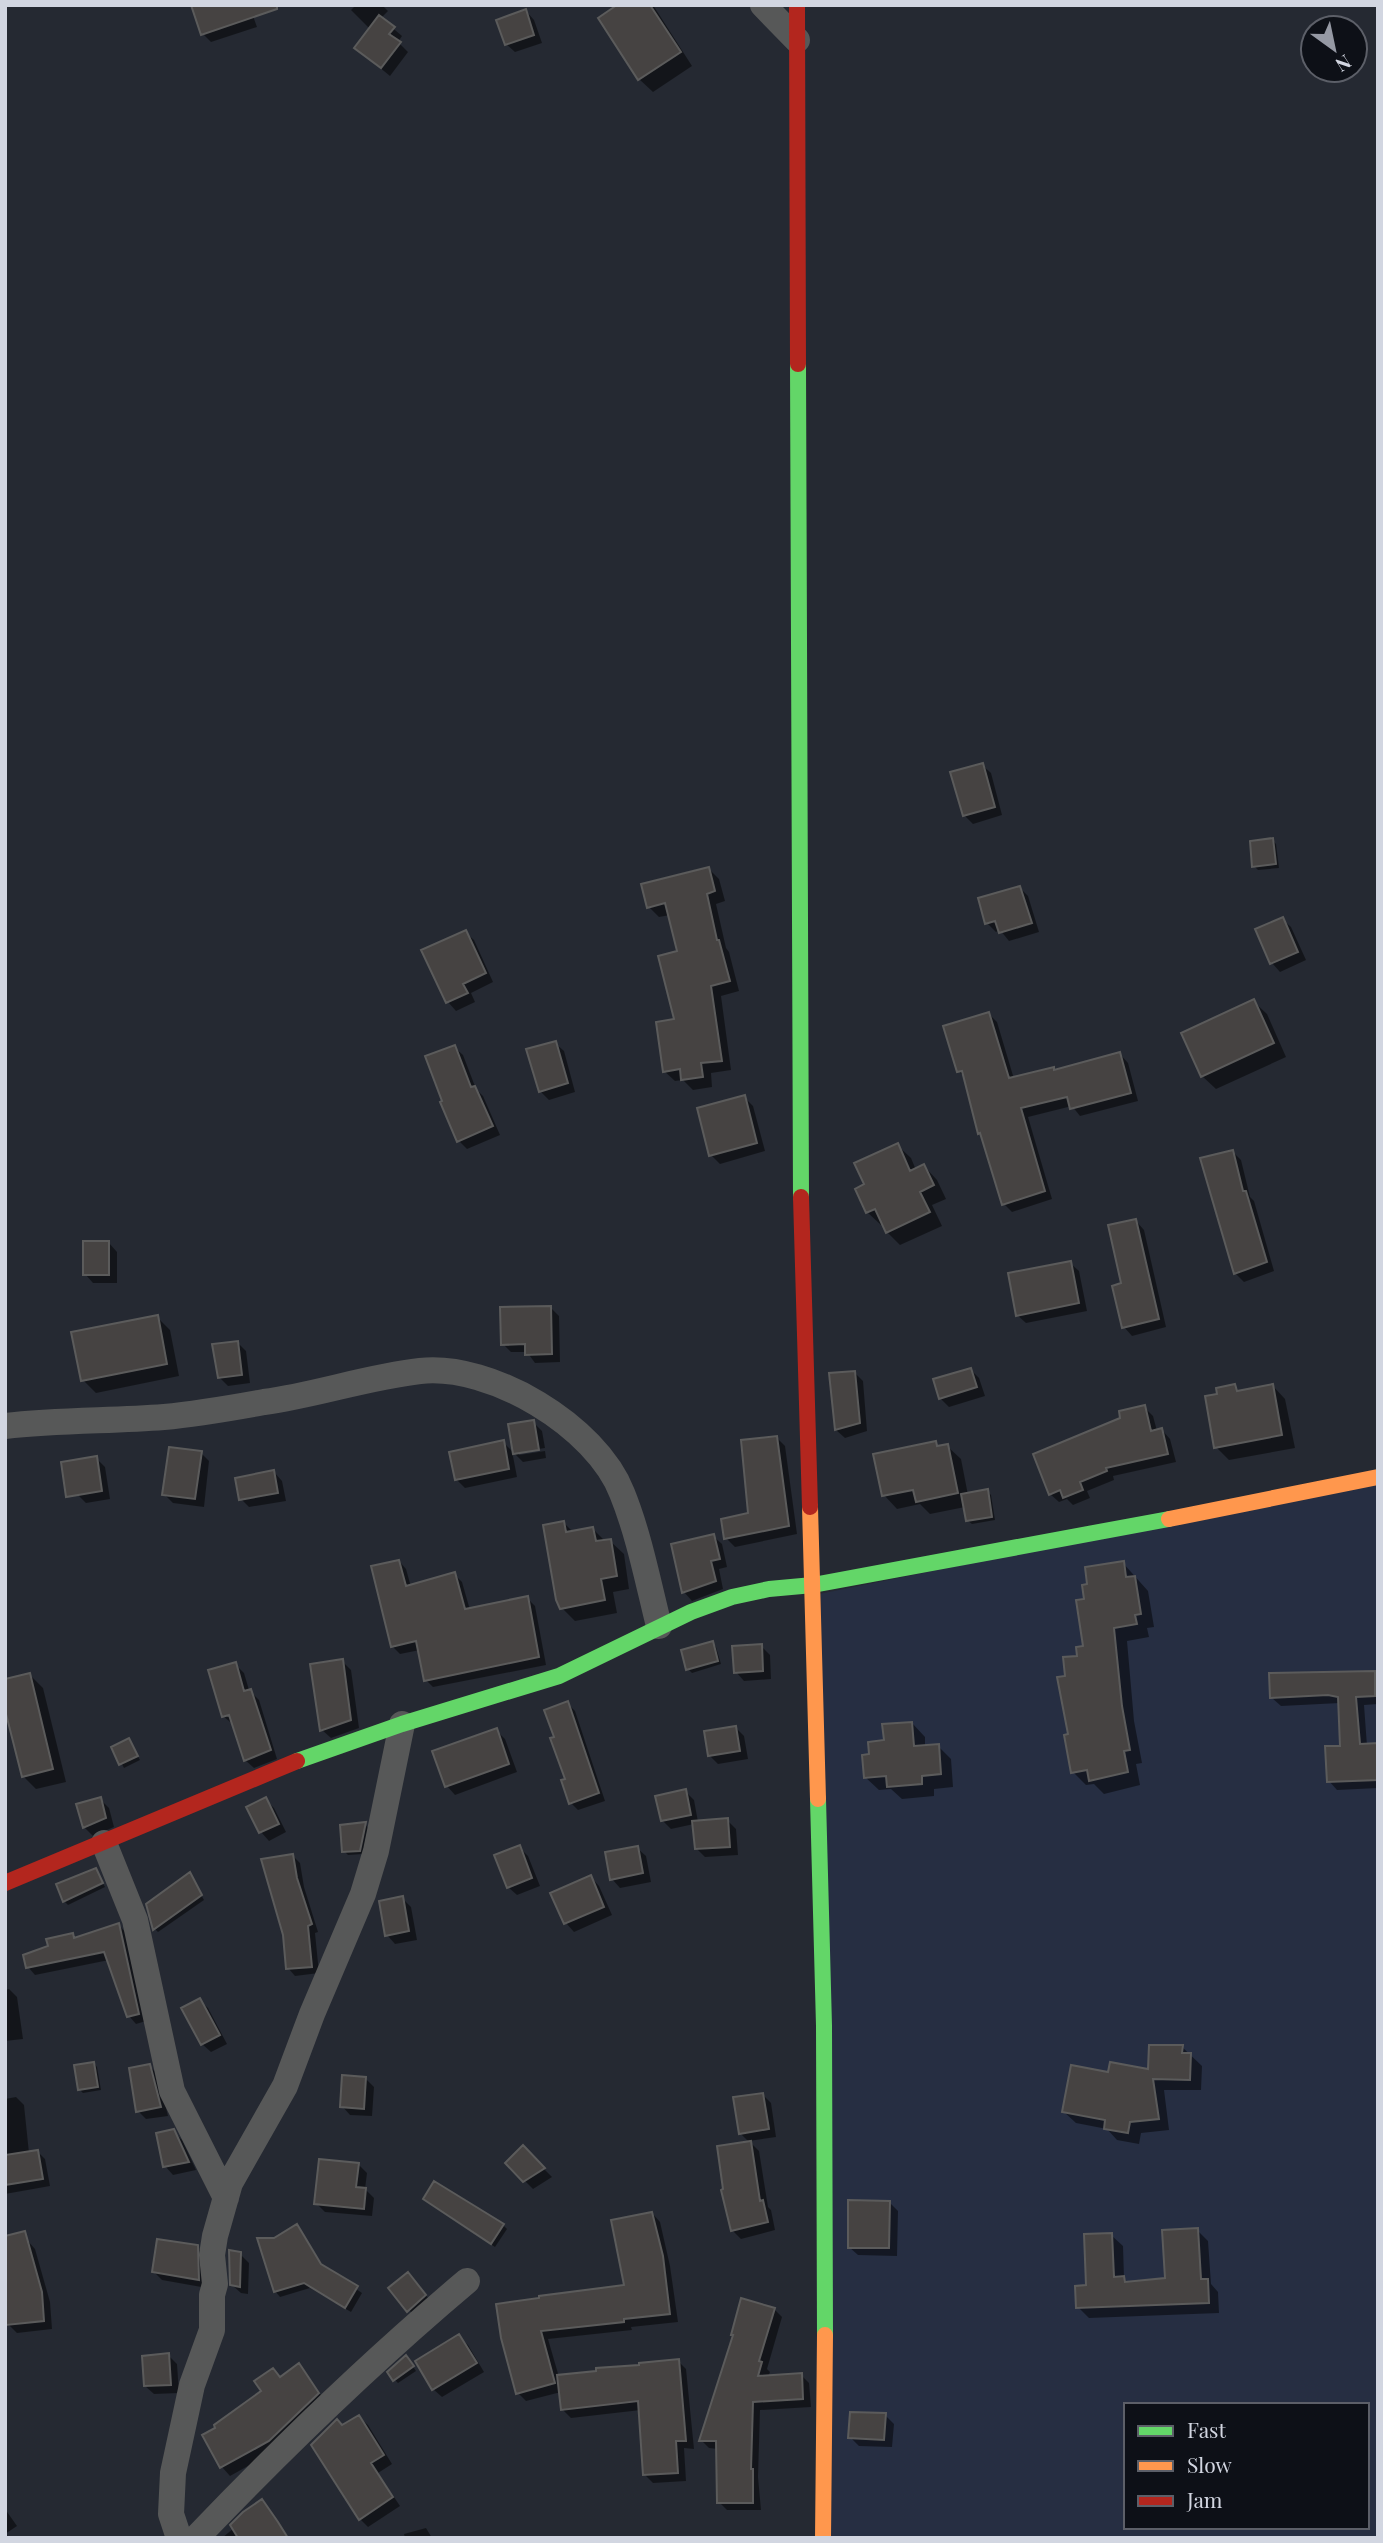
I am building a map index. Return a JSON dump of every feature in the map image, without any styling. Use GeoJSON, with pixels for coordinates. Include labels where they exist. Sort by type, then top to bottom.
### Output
{"type":"FeatureCollection","features":[{"type":"Feature","properties":{"kind":"street"},"geometry":{"type":"LineString","coordinates":[[763,5],[797,40]]}},
{"type":"Feature","properties":{"kind":"street"},"geometry":{"type":"LineString","coordinates":[[797,5],[799,1122],[824,2026],[826,2193],[822,2538]]}},
{"type":"Feature","properties":{"kind":"street"},"geometry":{"type":"LineString","coordinates":[[5,1426],[168,1417],[277,1401],[422,1371],[466,1374],[508,1388],[549,1411],[595,1450],[609,1468],[622,1492],[659,1626]]}},
{"type":"Feature","properties":{"kind":"street"},"geometry":{"type":"LineString","coordinates":[[5,1883],[303,1759],[402,1724],[559,1676],[659,1626],[732,1597],[769,1588],[813,1585],[1156,1522],[1378,1477]]}},
{"type":"Feature","properties":{"kind":"street"},"geometry":{"type":"LineString","coordinates":[[179,2538],[171,2514],[173,2473],[192,2385],[212,2330],[212,2295],[215,2284],[212,2255],[226,2198],[239,2164],[285,2086],[363,1894],[376,1851],[402,1724]]}},
{"type":"Feature","properties":{"kind":"street"},"geometry":{"type":"LineString","coordinates":[[104,1843],[135,1920],[172,2091],[226,2198]]}},
{"type":"Feature","properties":{"kind":"street"},"geometry":{"type":"LineString","coordinates":[[195,2538],[394,2342],[467,2281]]}},
{"type":"Feature","properties":{"kind":"shaded area"},"geometry":{"type":"Polygon","coordinates":[[[1378,1481],[1378,2538],[816,2538],[819,1594],[1378,1481]]]}},
{"type":"Feature","properties":{"kind":"building"},"geometry":{"type":"Polygon","coordinates":[[[191,5],[277,5],[277,9],[201,35],[191,5]]]}},
{"type":"Feature","properties":{"kind":"building"},"geometry":{"type":"Polygon","coordinates":[[[617,5],[650,5],[681,52],[638,80],[598,18],[617,5]]]}},
{"type":"Feature","properties":{"kind":"building"},"geometry":{"type":"Polygon","coordinates":[[[526,9],[534,35],[505,45],[496,20],[526,9]]]}},
{"type":"Feature","properties":{"kind":"building"},"geometry":{"type":"Polygon","coordinates":[[[379,15],[395,27],[389,34],[401,42],[381,68],[354,48],[379,15]]]}},
{"type":"Feature","properties":{"kind":"building"},"geometry":{"type":"Polygon","coordinates":[[[983,763],[995,807],[963,816],[950,772],[983,763]]]}},
{"type":"Feature","properties":{"kind":"building"},"geometry":{"type":"Polygon","coordinates":[[[1273,838],[1276,864],[1252,867],[1250,841],[1273,838]]]}},
{"type":"Feature","properties":{"kind":"building"},"geometry":{"type":"Polygon","coordinates":[[[709,867],[715,891],[707,894],[730,981],[711,986],[722,1061],[701,1063],[703,1077],[681,1080],[680,1069],[663,1072],[656,1022],[674,1019],[658,956],[677,951],[665,903],[647,908],[641,884],[709,867]]]}},
{"type":"Feature","properties":{"kind":"building"},"geometry":{"type":"Polygon","coordinates":[[[1020,886],[1032,923],[999,933],[995,921],[985,924],[978,898],[1020,886]]]}},
{"type":"Feature","properties":{"kind":"building"},"geometry":{"type":"Polygon","coordinates":[[[1283,917],[1298,952],[1270,964],[1255,929],[1283,917]]]}},
{"type":"Feature","properties":{"kind":"building"},"geometry":{"type":"Polygon","coordinates":[[[466,930],[486,973],[463,984],[468,993],[446,1003],[421,950],[466,930]]]}},
{"type":"Feature","properties":{"kind":"building"},"geometry":{"type":"Polygon","coordinates":[[[1254,999],[1274,1043],[1201,1077],[1181,1033],[1254,999]]]}},
{"type":"Feature","properties":{"kind":"building"},"geometry":{"type":"Polygon","coordinates":[[[989,1012],[1009,1078],[1054,1067],[1054,1070],[1120,1052],[1131,1093],[1070,1109],[1067,1097],[1021,1108],[1045,1191],[1002,1205],[980,1133],[978,1134],[962,1071],[957,1072],[943,1026],[989,1012]]]}},
{"type":"Feature","properties":{"kind":"building"},"geometry":{"type":"Polygon","coordinates":[[[556,1041],[568,1083],[539,1092],[526,1049],[556,1041]]]}},
{"type":"Feature","properties":{"kind":"building"},"geometry":{"type":"Polygon","coordinates":[[[455,1045],[471,1087],[475,1086],[493,1126],[457,1142],[425,1056],[455,1045]]]}},
{"type":"Feature","properties":{"kind":"building"},"geometry":{"type":"Polygon","coordinates":[[[745,1095],[757,1143],[709,1156],[697,1108],[745,1095]]]}},
{"type":"Feature","properties":{"kind":"building"},"geometry":{"type":"Polygon","coordinates":[[[898,1143],[910,1171],[924,1164],[934,1185],[920,1192],[930,1212],[886,1233],[875,1209],[866,1213],[855,1189],[864,1184],[854,1163],[898,1143]]]}},
{"type":"Feature","properties":{"kind":"building"},"geometry":{"type":"Polygon","coordinates":[[[1233,1150],[1243,1191],[1246,1191],[1267,1262],[1234,1274],[1200,1158],[1233,1150]]]}},
{"type":"Feature","properties":{"kind":"building"},"geometry":{"type":"Polygon","coordinates":[[[1136,1219],[1159,1319],[1122,1328],[1112,1286],[1121,1283],[1108,1225],[1136,1219]]]}},
{"type":"Feature","properties":{"kind":"building"},"geometry":{"type":"Polygon","coordinates":[[[83,1241],[109,1241],[109,1275],[83,1275],[83,1241]]]}},
{"type":"Feature","properties":{"kind":"building"},"geometry":{"type":"Polygon","coordinates":[[[1071,1261],[1079,1303],[1016,1316],[1008,1273],[1071,1261]]]}},
{"type":"Feature","properties":{"kind":"building"},"geometry":{"type":"Polygon","coordinates":[[[551,1306],[552,1354],[525,1355],[525,1344],[501,1345],[500,1307],[551,1306]]]}},
{"type":"Feature","properties":{"kind":"building"},"geometry":{"type":"Polygon","coordinates":[[[158,1315],[167,1364],[81,1381],[71,1332],[158,1315]]]}},
{"type":"Feature","properties":{"kind":"building"},"geometry":{"type":"Polygon","coordinates":[[[238,1341],[242,1375],[218,1378],[212,1344],[238,1341]]]}},
{"type":"Feature","properties":{"kind":"building"},"geometry":{"type":"Polygon","coordinates":[[[971,1368],[977,1387],[939,1399],[933,1379],[971,1368]]]}},
{"type":"Feature","properties":{"kind":"building"},"geometry":{"type":"Polygon","coordinates":[[[855,1371],[860,1423],[835,1430],[829,1373],[855,1371]]]}},
{"type":"Feature","properties":{"kind":"building"},"geometry":{"type":"Polygon","coordinates":[[[1235,1384],[1237,1391],[1273,1384],[1282,1435],[1214,1448],[1205,1396],[1217,1394],[1216,1388],[1235,1384]]]}},
{"type":"Feature","properties":{"kind":"building"},"geometry":{"type":"Polygon","coordinates":[[[1145,1405],[1151,1431],[1162,1428],[1168,1454],[1106,1468],[1107,1471],[1080,1482],[1083,1490],[1063,1498],[1060,1490],[1049,1495],[1033,1454],[1120,1418],[1119,1411],[1145,1405]]]}},
{"type":"Feature","properties":{"kind":"building"},"geometry":{"type":"Polygon","coordinates":[[[534,1420],[539,1450],[513,1454],[508,1424],[534,1420]]]}},
{"type":"Feature","properties":{"kind":"building"},"geometry":{"type":"Polygon","coordinates":[[[777,1436],[789,1526],[724,1539],[721,1519],[748,1513],[741,1440],[777,1436]]]}},
{"type":"Feature","properties":{"kind":"building"},"geometry":{"type":"Polygon","coordinates":[[[504,1440],[509,1469],[455,1480],[449,1452],[504,1440]]]}},
{"type":"Feature","properties":{"kind":"building"},"geometry":{"type":"Polygon","coordinates":[[[936,1441],[937,1446],[948,1444],[958,1493],[916,1502],[913,1490],[882,1496],[873,1454],[936,1441]]]}},
{"type":"Feature","properties":{"kind":"building"},"geometry":{"type":"Polygon","coordinates":[[[169,1447],[202,1451],[195,1499],[162,1495],[169,1447]]]}},
{"type":"Feature","properties":{"kind":"building"},"geometry":{"type":"Polygon","coordinates":[[[97,1456],[102,1491],[66,1497],[61,1462],[97,1456]]]}},
{"type":"Feature","properties":{"kind":"building"},"geometry":{"type":"Polygon","coordinates":[[[274,1470],[278,1493],[239,1500],[235,1478],[274,1470]]]}},
{"type":"Feature","properties":{"kind":"building"},"geometry":{"type":"Polygon","coordinates":[[[988,1489],[992,1517],[966,1521],[961,1494],[988,1489]]]}},
{"type":"Feature","properties":{"kind":"building"},"geometry":{"type":"Polygon","coordinates":[[[564,1521],[566,1532],[593,1527],[596,1541],[611,1539],[617,1576],[601,1579],[605,1600],[560,1609],[556,1600],[543,1525],[564,1521]]]}},
{"type":"Feature","properties":{"kind":"building"},"geometry":{"type":"Polygon","coordinates":[[[714,1534],[720,1559],[711,1561],[716,1581],[682,1593],[671,1544],[714,1534]]]}},
{"type":"Feature","properties":{"kind":"building"},"geometry":{"type":"Polygon","coordinates":[[[399,1560],[406,1586],[455,1572],[465,1609],[528,1596],[539,1657],[424,1681],[416,1641],[391,1647],[371,1566],[399,1560]]]}},
{"type":"Feature","properties":{"kind":"building"},"geometry":{"type":"Polygon","coordinates":[[[1124,1561],[1126,1577],[1135,1576],[1141,1614],[1135,1615],[1137,1624],[1114,1628],[1122,1706],[1130,1750],[1124,1751],[1128,1772],[1089,1781],[1087,1770],[1071,1773],[1064,1735],[1068,1734],[1057,1677],[1065,1676],[1063,1657],[1077,1656],[1076,1647],[1083,1646],[1076,1600],[1084,1599],[1082,1585],[1087,1584],[1085,1567],[1124,1561]]]}},
{"type":"Feature","properties":{"kind":"building"},"geometry":{"type":"Polygon","coordinates":[[[713,1641],[718,1661],[686,1670],[681,1650],[713,1641]]]}},
{"type":"Feature","properties":{"kind":"building"},"geometry":{"type":"Polygon","coordinates":[[[762,1644],[763,1671],[734,1673],[732,1646],[762,1644]]]}},
{"type":"Feature","properties":{"kind":"building"},"geometry":{"type":"Polygon","coordinates":[[[343,1659],[351,1720],[320,1731],[310,1664],[343,1659]]]}},
{"type":"Feature","properties":{"kind":"building"},"geometry":{"type":"Polygon","coordinates":[[[236,1662],[244,1691],[251,1689],[271,1750],[244,1761],[229,1715],[222,1717],[208,1670],[236,1662]]]}},
{"type":"Feature","properties":{"kind":"building"},"geometry":{"type":"Polygon","coordinates":[[[1375,1671],[1375,1696],[1356,1697],[1360,1744],[1378,1743],[1378,1780],[1327,1782],[1325,1746],[1340,1746],[1338,1697],[1328,1695],[1270,1698],[1269,1673],[1375,1671]]]}},
{"type":"Feature","properties":{"kind":"building"},"geometry":{"type":"Polygon","coordinates":[[[30,1673],[53,1769],[22,1777],[5,1710],[5,1679],[30,1673]]]}},
{"type":"Feature","properties":{"kind":"building"},"geometry":{"type":"Polygon","coordinates":[[[568,1701],[599,1793],[569,1804],[561,1780],[565,1779],[550,1738],[554,1737],[544,1710],[568,1701]]]}},
{"type":"Feature","properties":{"kind":"building"},"geometry":{"type":"Polygon","coordinates":[[[912,1722],[914,1746],[939,1744],[941,1774],[922,1776],[922,1784],[887,1787],[886,1776],[864,1778],[862,1755],[869,1754],[868,1742],[884,1740],[882,1724],[912,1722]]]}},
{"type":"Feature","properties":{"kind":"building"},"geometry":{"type":"Polygon","coordinates":[[[736,1726],[740,1751],[708,1756],[704,1731],[736,1726]]]}},
{"type":"Feature","properties":{"kind":"building"},"geometry":{"type":"Polygon","coordinates":[[[497,1728],[509,1764],[445,1787],[432,1751],[497,1728]]]}},
{"type":"Feature","properties":{"kind":"building"},"geometry":{"type":"Polygon","coordinates":[[[129,1738],[138,1756],[119,1765],[111,1747],[129,1738]]]}},
{"type":"Feature","properties":{"kind":"building"},"geometry":{"type":"Polygon","coordinates":[[[686,1789],[691,1815],[661,1821],[655,1796],[686,1789]]]}},
{"type":"Feature","properties":{"kind":"building"},"geometry":{"type":"Polygon","coordinates":[[[101,1797],[106,1818],[83,1828],[76,1804],[101,1797]]]}},
{"type":"Feature","properties":{"kind":"building"},"geometry":{"type":"Polygon","coordinates":[[[266,1797],[279,1824],[259,1833],[246,1807],[266,1797]]]}},
{"type":"Feature","properties":{"kind":"building"},"geometry":{"type":"Polygon","coordinates":[[[728,1818],[730,1847],[695,1849],[692,1821],[728,1818]]]}},
{"type":"Feature","properties":{"kind":"building"},"geometry":{"type":"Polygon","coordinates":[[[366,1822],[360,1851],[342,1852],[340,1825],[366,1822]]]}},
{"type":"Feature","properties":{"kind":"building"},"geometry":{"type":"Polygon","coordinates":[[[520,1845],[532,1878],[507,1888],[494,1855],[520,1845]]]}},
{"type":"Feature","properties":{"kind":"building"},"geometry":{"type":"Polygon","coordinates":[[[638,1846],[643,1873],[610,1880],[605,1852],[638,1846]]]}},
{"type":"Feature","properties":{"kind":"building"},"geometry":{"type":"Polygon","coordinates":[[[293,1854],[297,1878],[312,1924],[308,1926],[312,1967],[286,1969],[283,1935],[261,1859],[293,1854]]]}},
{"type":"Feature","properties":{"kind":"building"},"geometry":{"type":"Polygon","coordinates":[[[96,1868],[103,1883],[63,1902],[56,1884],[96,1868]]]}},
{"type":"Feature","properties":{"kind":"building"},"geometry":{"type":"Polygon","coordinates":[[[190,1872],[202,1895],[153,1930],[146,1904],[190,1872]]]}},
{"type":"Feature","properties":{"kind":"building"},"geometry":{"type":"Polygon","coordinates":[[[591,1875],[604,1907],[564,1924],[550,1893],[591,1875]]]}},
{"type":"Feature","properties":{"kind":"building"},"geometry":{"type":"Polygon","coordinates":[[[403,1896],[409,1931],[385,1936],[379,1901],[403,1896]]]}},
{"type":"Feature","properties":{"kind":"building"},"geometry":{"type":"Polygon","coordinates":[[[119,1923],[139,2014],[127,2017],[104,1952],[26,1968],[23,1955],[48,1946],[46,1939],[73,1933],[74,1938],[119,1923]]]}},
{"type":"Feature","properties":{"kind":"building"},"geometry":{"type":"Polygon","coordinates":[[[200,1998],[220,2035],[201,2045],[181,2008],[200,1998]]]}},
{"type":"Feature","properties":{"kind":"building"},"geometry":{"type":"Polygon","coordinates":[[[1149,2045],[1183,2045],[1182,2053],[1191,2053],[1190,2080],[1153,2079],[1159,2119],[1130,2122],[1128,2133],[1104,2129],[1105,2120],[1062,2112],[1071,2065],[1108,2072],[1110,2062],[1148,2069],[1149,2045]]]}},
{"type":"Feature","properties":{"kind":"building"},"geometry":{"type":"Polygon","coordinates":[[[94,2062],[98,2087],[78,2090],[74,2065],[94,2062]]]}},
{"type":"Feature","properties":{"kind":"building"},"geometry":{"type":"Polygon","coordinates":[[[150,2064],[161,2107],[136,2112],[129,2068],[150,2064]]]}},
{"type":"Feature","properties":{"kind":"building"},"geometry":{"type":"Polygon","coordinates":[[[342,2075],[366,2077],[364,2109],[340,2107],[342,2075]]]}},
{"type":"Feature","properties":{"kind":"building"},"geometry":{"type":"Polygon","coordinates":[[[763,2093],[769,2129],[739,2134],[733,2097],[763,2093]]]}},
{"type":"Feature","properties":{"kind":"building"},"geometry":{"type":"Polygon","coordinates":[[[174,2129],[189,2162],[163,2167],[156,2133],[174,2129]]]}},
{"type":"Feature","properties":{"kind":"building"},"geometry":{"type":"Polygon","coordinates":[[[751,2141],[760,2201],[763,2200],[768,2222],[731,2231],[721,2190],[717,2146],[751,2141]]]}},
{"type":"Feature","properties":{"kind":"building"},"geometry":{"type":"Polygon","coordinates":[[[523,2145],[545,2168],[523,2182],[505,2163],[523,2145]]]}},
{"type":"Feature","properties":{"kind":"building"},"geometry":{"type":"Polygon","coordinates":[[[38,2150],[43,2179],[5,2185],[5,2155],[38,2150]]]}},
{"type":"Feature","properties":{"kind":"building"},"geometry":{"type":"Polygon","coordinates":[[[319,2159],[359,2163],[356,2187],[366,2188],[364,2209],[314,2204],[319,2159]]]}},
{"type":"Feature","properties":{"kind":"building"},"geometry":{"type":"Polygon","coordinates":[[[434,2181],[504,2224],[491,2244],[423,2199],[434,2181]]]}},
{"type":"Feature","properties":{"kind":"building"},"geometry":{"type":"Polygon","coordinates":[[[848,2200],[890,2201],[889,2248],[848,2248],[848,2200]]]}},
{"type":"Feature","properties":{"kind":"building"},"geometry":{"type":"Polygon","coordinates":[[[652,2212],[663,2256],[670,2314],[541,2331],[555,2383],[516,2394],[501,2338],[496,2304],[624,2285],[611,2220],[652,2212]]]}},
{"type":"Feature","properties":{"kind":"building"},"geometry":{"type":"Polygon","coordinates":[[[297,2224],[321,2264],[358,2286],[345,2308],[304,2283],[274,2292],[257,2238],[274,2238],[297,2224]]]}},
{"type":"Feature","properties":{"kind":"building"},"geometry":{"type":"Polygon","coordinates":[[[1198,2228],[1201,2279],[1208,2279],[1209,2303],[1076,2308],[1075,2286],[1086,2285],[1084,2234],[1112,2233],[1114,2277],[1124,2276],[1125,2282],[1165,2278],[1162,2230],[1198,2228]]]}},
{"type":"Feature","properties":{"kind":"building"},"geometry":{"type":"Polygon","coordinates":[[[25,2231],[42,2292],[44,2321],[6,2325],[5,2236],[25,2231]]]}},
{"type":"Feature","properties":{"kind":"building"},"geometry":{"type":"Polygon","coordinates":[[[157,2239],[198,2245],[199,2280],[152,2272],[157,2239]]]}},
{"type":"Feature","properties":{"kind":"building"},"geometry":{"type":"Polygon","coordinates":[[[229,2250],[241,2252],[240,2287],[230,2285],[229,2250]]]}},
{"type":"Feature","properties":{"kind":"building"},"geometry":{"type":"Polygon","coordinates":[[[408,2272],[426,2295],[407,2312],[388,2288],[408,2272]]]}},
{"type":"Feature","properties":{"kind":"building"},"geometry":{"type":"Polygon","coordinates":[[[741,2298],[775,2308],[759,2361],[762,2362],[758,2376],[802,2373],[803,2399],[753,2402],[753,2503],[717,2503],[716,2441],[699,2441],[733,2335],[741,2298]]]}},
{"type":"Feature","properties":{"kind":"building"},"geometry":{"type":"Polygon","coordinates":[[[459,2334],[477,2363],[432,2390],[415,2361],[459,2334]]]}},
{"type":"Feature","properties":{"kind":"building"},"geometry":{"type":"Polygon","coordinates":[[[169,2353],[171,2385],[144,2386],[142,2356],[169,2353]]]}},
{"type":"Feature","properties":{"kind":"building"},"geometry":{"type":"Polygon","coordinates":[[[406,2355],[414,2366],[393,2381],[387,2372],[406,2355]]]}},
{"type":"Feature","properties":{"kind":"building"},"geometry":{"type":"Polygon","coordinates":[[[679,2359],[686,2441],[676,2441],[678,2473],[643,2475],[638,2401],[561,2410],[557,2375],[679,2359]]]}},
{"type":"Feature","properties":{"kind":"building"},"geometry":{"type":"Polygon","coordinates":[[[299,2363],[319,2393],[269,2441],[220,2468],[202,2435],[215,2428],[214,2425],[261,2391],[254,2381],[273,2368],[280,2377],[299,2363]]]}},
{"type":"Feature","properties":{"kind":"building"},"geometry":{"type":"Polygon","coordinates":[[[850,2412],[886,2413],[884,2440],[848,2438],[850,2412]]]}},
{"type":"Feature","properties":{"kind":"building"},"geometry":{"type":"Polygon","coordinates":[[[359,2415],[384,2455],[371,2463],[393,2497],[359,2520],[311,2445],[337,2419],[342,2425],[359,2415]]]}},
{"type":"Feature","properties":{"kind":"building"},"geometry":{"type":"Polygon","coordinates":[[[262,2499],[288,2538],[238,2538],[230,2525],[262,2499]]]}},
{"type":"Feature","properties":{"kind":"traffic: fast"},"geometry":{"type":"LineString","coordinates":[[798,364],[801,1197]]}},
{"type":"Feature","properties":{"kind":"traffic: fast"},"geometry":{"type":"LineString","coordinates":[[297,1761],[402,1724],[559,1676],[691,1612],[732,1597],[769,1589],[813,1585],[1169,1519]]}},
{"type":"Feature","properties":{"kind":"traffic: fast"},"geometry":{"type":"LineString","coordinates":[[818,1799],[824,2026],[825,2335]]}},
{"type":"Feature","properties":{"kind":"traffic: slow"},"geometry":{"type":"LineString","coordinates":[[1169,1519],[1378,1477]]}},
{"type":"Feature","properties":{"kind":"traffic: slow"},"geometry":{"type":"LineString","coordinates":[[810,1507],[818,1799]]}},
{"type":"Feature","properties":{"kind":"traffic: slow"},"geometry":{"type":"LineString","coordinates":[[823,2538],[825,2335]]}},
{"type":"Feature","properties":{"kind":"traffic: jam"},"geometry":{"type":"LineString","coordinates":[[797,5],[798,364]]}},
{"type":"Feature","properties":{"kind":"traffic: jam"},"geometry":{"type":"LineString","coordinates":[[801,1197],[810,1507]]}},
{"type":"Feature","properties":{"kind":"traffic: jam"},"geometry":{"type":"LineString","coordinates":[[5,1883],[297,1761]]}}]}
